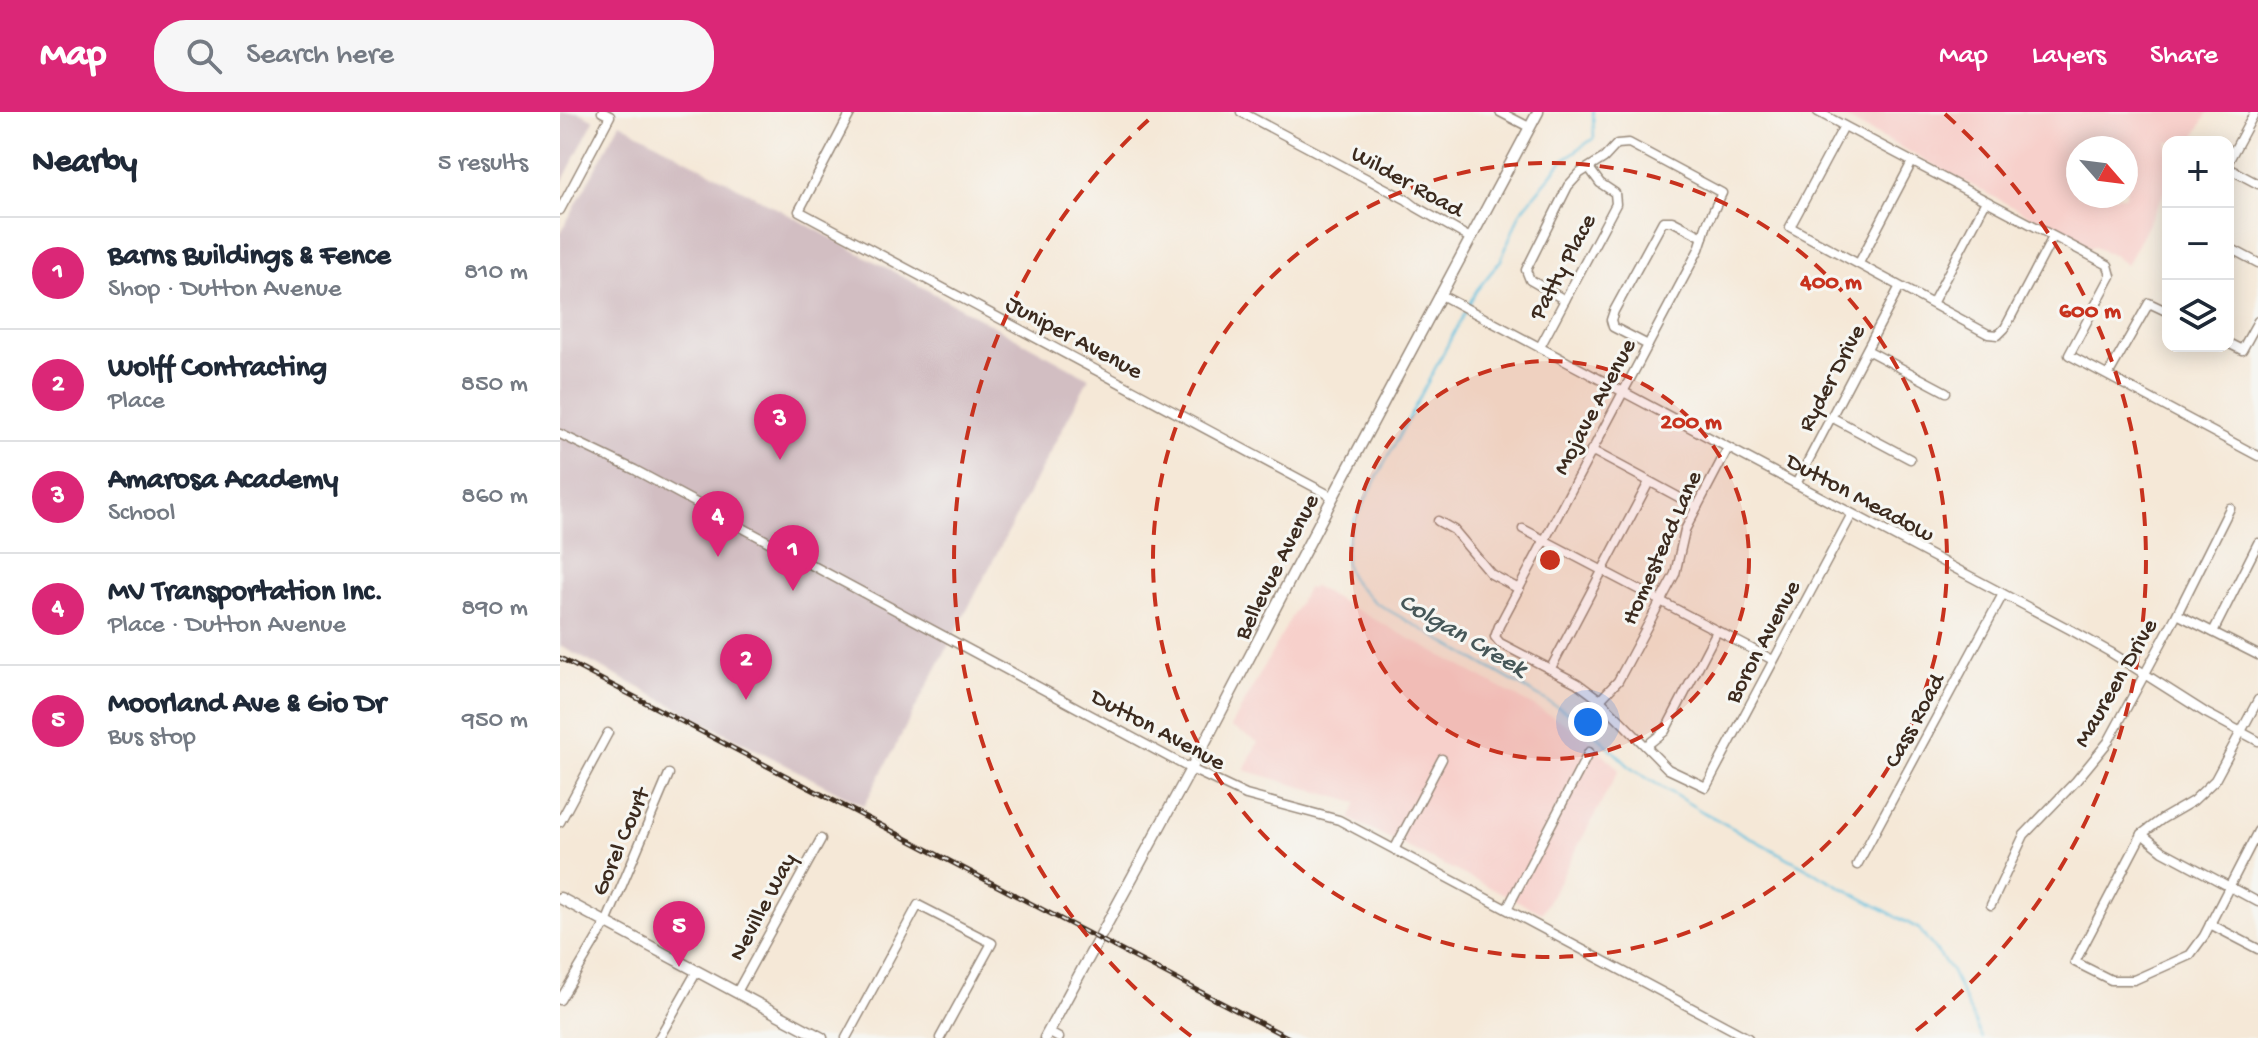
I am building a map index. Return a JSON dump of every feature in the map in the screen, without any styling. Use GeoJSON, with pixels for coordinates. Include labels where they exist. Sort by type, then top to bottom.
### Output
{"type":"FeatureCollection","features":[{"type":"Feature","properties":{"kind":"street","name":"Juniper Avenue"},"geometry":{"type":"LineString","coordinates":[[851,112],[799,211],[1333,497]]}},
{"type":"Feature","properties":{"kind":"street","name":"Wilder Road"},"geometry":{"type":"LineString","coordinates":[[1241,112],[1407,200],[1470,238]]}},
{"type":"Feature","properties":{"kind":"street"},"geometry":{"type":"LineString","coordinates":[[1500,112],[1529,127]]}},
{"type":"Feature","properties":{"kind":"street","name":"Bellevue Avenue"},"geometry":{"type":"LineString","coordinates":[[1047,1035],[1538,112]]}},
{"type":"Feature","properties":{"kind":"street"},"geometry":{"type":"LineString","coordinates":[[1818,112],[2104,262],[2111,269],[2108,282],[2069,355],[2258,456]]}},
{"type":"Feature","properties":{"kind":"street"},"geometry":{"type":"LineString","coordinates":[[2234,153],[2255,112]]}},
{"type":"Feature","properties":{"kind":"street"},"geometry":{"type":"LineString","coordinates":[[560,210],[606,114]]}},
{"type":"Feature","properties":{"kind":"street"},"geometry":{"type":"LineString","coordinates":[[1844,126],[1790,227],[1899,288],[1933,302],[1988,334],[1998,335],[2005,328],[2053,237]]}},
{"type":"Feature","properties":{"kind":"street","name":"Mojave Avenue"},"geometry":{"type":"LineString","coordinates":[[1551,668],[1500,643],[1495,637],[1699,249],[1722,193],[1625,142],[1617,144],[1589,168]]}},
{"type":"Feature","properties":{"kind":"street"},"geometry":{"type":"LineString","coordinates":[[1859,263],[1912,162]]}},
{"type":"Feature","properties":{"kind":"street"},"geometry":{"type":"LineString","coordinates":[[1565,300],[1530,280],[1526,270],[1568,186],[1589,168]]}},
{"type":"Feature","properties":{"kind":"street","name":"Patty Place"},"geometry":{"type":"LineString","coordinates":[[1540,347],[1616,204],[1615,193],[1600,183],[1589,168]]}},
{"type":"Feature","properties":{"kind":"street"},"geometry":{"type":"LineString","coordinates":[[2234,169],[2258,184]]}},
{"type":"Feature","properties":{"kind":"street"},"geometry":{"type":"LineString","coordinates":[[1933,302],[1986,201]]}},
{"type":"Feature","properties":{"kind":"street"},"geometry":{"type":"LineString","coordinates":[[1648,345],[1613,327],[1611,320],[1614,311],[1663,221],[1672,221],[1703,237]]}},
{"type":"Feature","properties":{"kind":"street"},"geometry":{"type":"LineString","coordinates":[[2234,250],[2258,263]]}},
{"type":"Feature","properties":{"kind":"street","name":"Ryder Drive"},"geometry":{"type":"LineString","coordinates":[[1796,484],[1899,288]]}},
{"type":"Feature","properties":{"kind":"street","name":"Dutton Meadow"},"geometry":{"type":"LineString","coordinates":[[1441,295],[2095,643],[2206,713],[2258,741]]}},
{"type":"Feature","properties":{"kind":"street"},"geometry":{"type":"LineString","coordinates":[[2108,375],[2149,303],[2162,309]]}},
{"type":"Feature","properties":{"kind":"street"},"geometry":{"type":"LineString","coordinates":[[2234,346],[2242,350],[2258,321]]}},
{"type":"Feature","properties":{"kind":"street"},"geometry":{"type":"LineString","coordinates":[[1867,350],[1946,392]]}},
{"type":"Feature","properties":{"kind":"street"},"geometry":{"type":"LineString","coordinates":[[1831,417],[1910,459]]}},
{"type":"Feature","properties":{"kind":"street","name":"Dutton Avenue"},"geometry":{"type":"LineString","coordinates":[[560,434],[635,470],[1191,769],[1246,795],[1339,820],[1748,1038]]}},
{"type":"Feature","properties":{"kind":"street","name":"Homestead Lane"},"geometry":{"type":"LineString","coordinates":[[1600,700],[1618,681],[1675,574],[1685,530],[1728,448]]}},
{"type":"Feature","properties":{"kind":"street"},"geometry":{"type":"LineString","coordinates":[[1591,450],[1697,507]]}},
{"type":"Feature","properties":{"kind":"street"},"geometry":{"type":"LineString","coordinates":[[1649,482],[1551,668],[1600,700],[1646,746],[1665,731],[1717,631]]}},
{"type":"Feature","properties":{"kind":"street","name":"Maureen Drive"},"geometry":{"type":"LineString","coordinates":[[1991,905],[2024,835],[2108,742],[2230,508]]}},
{"type":"Feature","properties":{"kind":"street","name":"Boron Avenue"},"geometry":{"type":"LineString","coordinates":[[1646,746],[1668,769],[1706,787],[1852,514]]}},
{"type":"Feature","properties":{"kind":"street"},"geometry":{"type":"LineString","coordinates":[[1438,521],[1454,530],[1491,574],[1519,589]]}},
{"type":"Feature","properties":{"kind":"street"},"geometry":{"type":"LineString","coordinates":[[1523,529],[1773,660]]}},
{"type":"Feature","properties":{"kind":"street"},"geometry":{"type":"LineString","coordinates":[[2213,632],[2258,543]]}},
{"type":"Feature","properties":{"kind":"street","name":"Cass Road"},"geometry":{"type":"LineString","coordinates":[[1857,865],[2003,594]]}},
{"type":"Feature","properties":{"kind":"street"},"geometry":{"type":"LineString","coordinates":[[2181,616],[2258,655]]}},
{"type":"Feature","properties":{"kind":"street"},"geometry":{"type":"LineString","coordinates":[[2258,700],[2215,780],[2193,801],[2142,834],[2075,962],[2111,980],[2134,980],[2190,955],[2210,924],[2258,831]]}},
{"type":"Feature","properties":{"kind":"street"},"geometry":{"type":"LineString","coordinates":[[560,822],[608,733]]}},
{"type":"Feature","properties":{"kind":"street"},"geometry":{"type":"LineString","coordinates":[[1507,909],[1589,752]]}},
{"type":"Feature","properties":{"kind":"street"},"geometry":{"type":"LineString","coordinates":[[1395,848],[1442,759]]}},
{"type":"Feature","properties":{"kind":"street","name":"Gorel Court"},"geometry":{"type":"LineString","coordinates":[[560,1000],[606,923],[669,774]]}},
{"type":"Feature","properties":{"kind":"street"},"geometry":{"type":"LineString","coordinates":[[2142,834],[2163,851],[2258,902]]}},
{"type":"Feature","properties":{"kind":"street","name":"Neville Way"},"geometry":{"type":"LineString","coordinates":[[737,992],[821,839]]}},
{"type":"Feature","properties":{"kind":"street"},"geometry":{"type":"LineString","coordinates":[[560,898],[822,1038]]}},
{"type":"Feature","properties":{"kind":"street"},"geometry":{"type":"LineString","coordinates":[[846,1038],[918,905],[992,943],[940,1038]]}},
{"type":"Feature","properties":{"kind":"street"},"geometry":{"type":"LineString","coordinates":[[2210,924],[2258,949]]}},
{"type":"Feature","properties":{"kind":"street"},"geometry":{"type":"LineString","coordinates":[[659,1038],[697,971]]}},
{"type":"Feature","properties":{"kind":"street"},"geometry":{"type":"LineString","coordinates":[[1047,1035],[1059,1038]]}},
{"type":"Feature","properties":{"kind":"shaded area"},"geometry":{"type":"Polygon","coordinates":[[[560,112],[579,112],[594,120],[560,186],[560,112]]]}},
{"type":"Feature","properties":{"kind":"shaded area"},"geometry":{"type":"Polygon","coordinates":[[[1834,112],[2208,112],[2195,136],[2162,136],[2162,197],[2126,265],[2092,246],[2090,248],[1834,112]]]}},
{"type":"Feature","properties":{"kind":"shaded area"},"geometry":{"type":"Polygon","coordinates":[[[620,123],[1089,378],[864,806],[560,646],[560,234],[620,123]]]}},
{"type":"Feature","properties":{"kind":"shaded area"},"geometry":{"type":"Polygon","coordinates":[[[1313,586],[1585,735],[1619,770],[1542,913],[1350,819],[1357,803],[1244,770],[1258,742],[1231,727],[1306,590],[1313,586]]]}},
{"type":"Feature","properties":{"kind":"waterway","name":"Colgan Creek"},"geometry":{"type":"LineString","coordinates":[[1468,306],[1501,260],[1520,213],[1563,160],[1594,138],[1593,112]]}},
{"type":"Feature","properties":{"kind":"waterway","name":"Colgan Creek"},"geometry":{"type":"LineString","coordinates":[[1465,312],[1353,523],[1345,559],[1357,585],[1376,603],[1582,721],[1632,769],[1703,812],[1919,929],[1951,970],[1982,1038]]}},
{"type":"Feature","properties":{"kind":"railway"},"geometry":{"type":"LineString","coordinates":[[560,658],[1289,1038]]}},
{"type":"Feature","properties":{"kind":"place","name":"Amarosa Academy"},"geometry":{"type":"Point","coordinates":[780,460]}},
{"type":"Feature","properties":{"kind":"place","name":"MV Transportation Inc."},"geometry":{"type":"Point","coordinates":[718,557]}},
{"type":"Feature","properties":{"kind":"place","name":"Barns Buildings & Fence"},"geometry":{"type":"Point","coordinates":[793,591]}},
{"type":"Feature","properties":{"kind":"place","name":"Wolff Contracting"},"geometry":{"type":"Point","coordinates":[746,700]}},
{"type":"Feature","properties":{"kind":"place","name":"Moorland Ave & Gio Dr"},"geometry":{"type":"Point","coordinates":[679,967]}}]}
